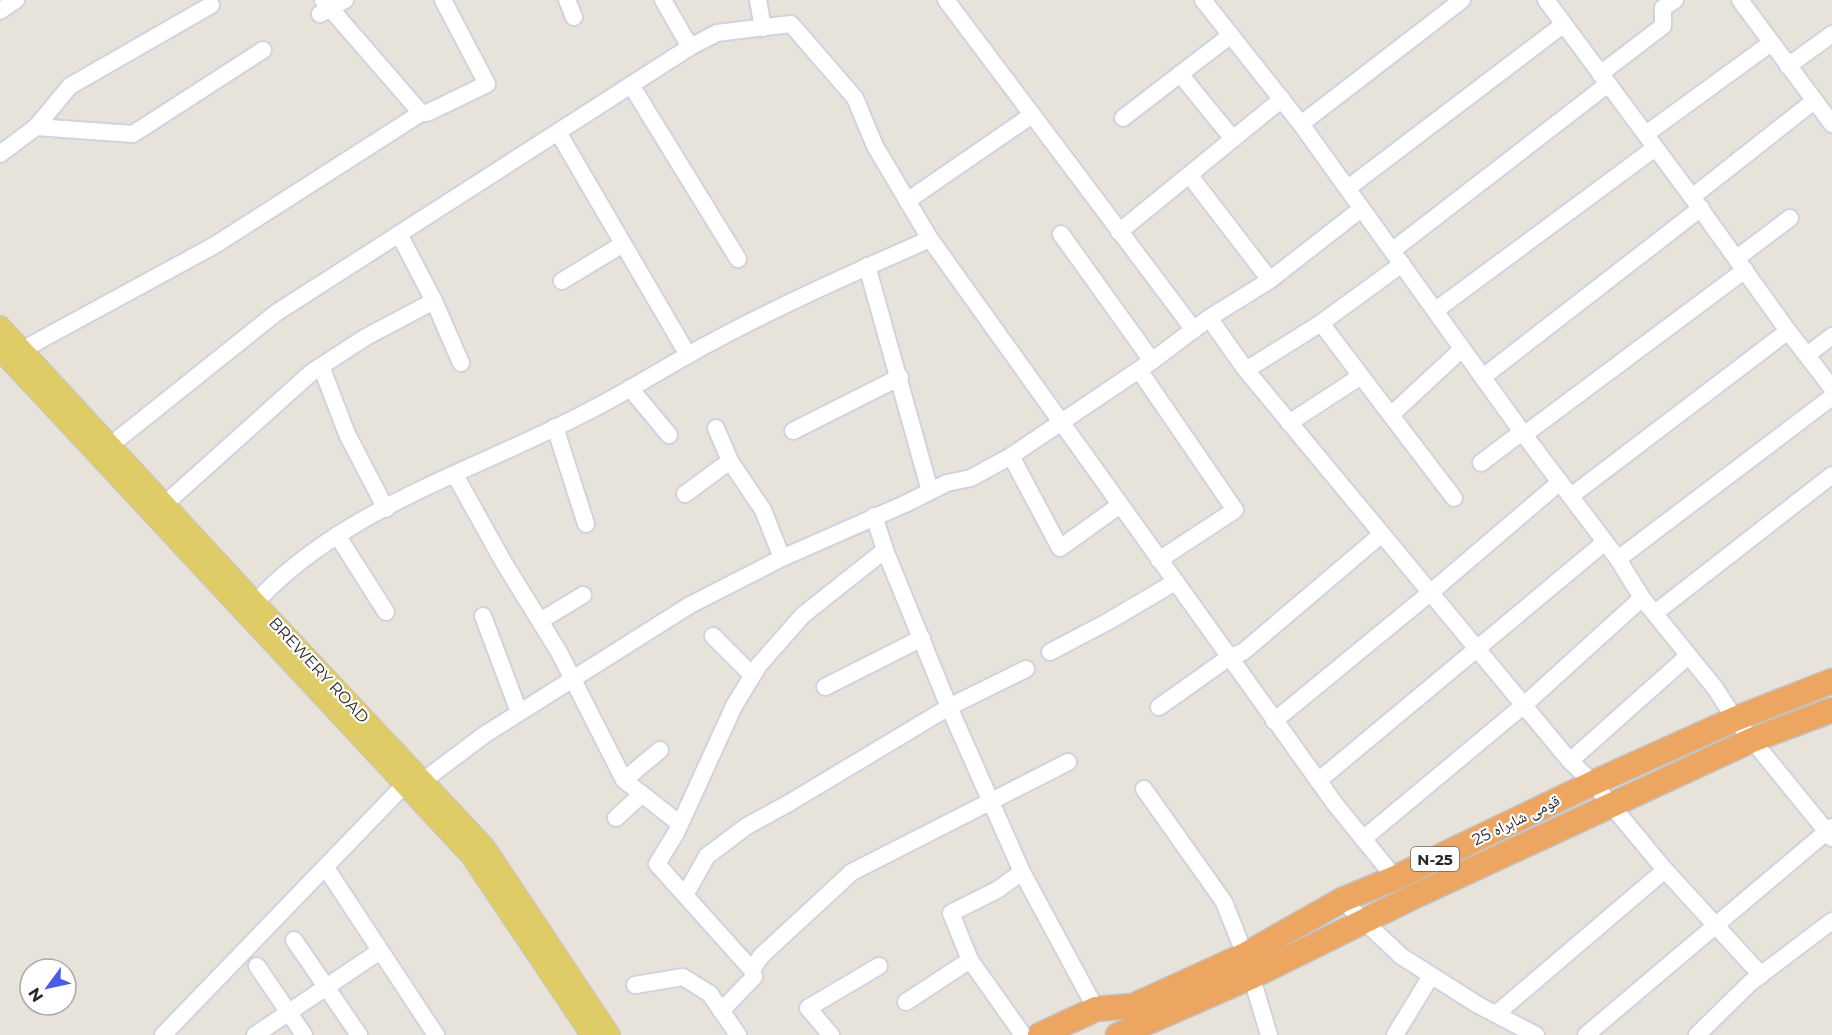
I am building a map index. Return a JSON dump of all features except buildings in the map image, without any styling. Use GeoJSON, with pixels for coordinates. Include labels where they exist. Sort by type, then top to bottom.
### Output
{"type":"FeatureCollection","features":[{"type":"Feature","properties":{"kind":"highway","name":"قومی شاہراہ 25"},"geometry":{"type":"LineString","coordinates":[[1248,966],[1342,900],[1395,878],[1593,783],[1735,719],[1832,681]]}},
{"type":"Feature","properties":{"kind":"highway","name":"قومی شاہراہ 25"},"geometry":{"type":"LineString","coordinates":[[1118,1035],[1248,966],[1364,921],[1752,740],[1832,710]]}},
{"type":"Feature","properties":{"kind":"highway","name":"قومی شاہراہ 25"},"geometry":{"type":"LineString","coordinates":[[1040,1035],[1096,1009],[1143,1021]]}},
{"type":"Feature","properties":{"kind":"main road","name":"BREWERY ROAD"},"geometry":{"type":"LineString","coordinates":[[0,326],[104,450]]}},
{"type":"Feature","properties":{"kind":"main road","name":"BREWERY ROAD"},"geometry":{"type":"LineString","coordinates":[[0,350],[104,450],[250,608],[414,779],[485,847],[610,1035]]}},
{"type":"Feature","properties":{"kind":"main road","name":"BREWERY ROAD"},"geometry":{"type":"LineString","coordinates":[[414,779],[471,855],[591,1035]]}},
{"type":"Feature","properties":{"kind":"street"},"geometry":{"type":"LineString","coordinates":[[0,11],[16,0]]}},
{"type":"Feature","properties":{"kind":"street"},"geometry":{"type":"LineString","coordinates":[[22,350],[215,245],[421,113],[427,113],[487,84],[443,0]]}},
{"type":"Feature","properties":{"kind":"street"},"geometry":{"type":"LineString","coordinates":[[567,0],[574,17]]}},
{"type":"Feature","properties":{"kind":"street"},"geometry":{"type":"LineString","coordinates":[[663,0],[690,47]]}},
{"type":"Feature","properties":{"kind":"street"},"geometry":{"type":"LineString","coordinates":[[758,0],[763,28]]}},
{"type":"Feature","properties":{"kind":"street"},"geometry":{"type":"LineString","coordinates":[[946,0],[1194,330]]}},
{"type":"Feature","properties":{"kind":"street"},"geometry":{"type":"LineString","coordinates":[[1203,0],[1301,124],[1523,433],[1618,559],[1654,613],[1715,688],[1735,719],[1830,832],[1586,1035]]}},
{"type":"Feature","properties":{"kind":"street"},"geometry":{"type":"LineString","coordinates":[[1301,124],[1462,0]]}},
{"type":"Feature","properties":{"kind":"street"},"geometry":{"type":"LineString","coordinates":[[1546,0],[1832,388]]}},
{"type":"Feature","properties":{"kind":"street"},"geometry":{"type":"LineString","coordinates":[[1246,370],[1321,322],[1398,257],[1663,26],[1663,9],[1675,0]]}},
{"type":"Feature","properties":{"kind":"street"},"geometry":{"type":"LineString","coordinates":[[1740,0],[1832,124]]}},
{"type":"Feature","properties":{"kind":"street"},"geometry":{"type":"LineString","coordinates":[[0,154],[36,127],[70,86],[211,5]]}},
{"type":"Feature","properties":{"kind":"street"},"geometry":{"type":"LineString","coordinates":[[330,5],[421,113]]}},
{"type":"Feature","properties":{"kind":"street"},"geometry":{"type":"LineString","coordinates":[[104,450],[276,313],[690,47],[717,33],[791,24],[855,98],[875,146],[930,239],[1228,658],[1318,781],[1395,878]]}},
{"type":"Feature","properties":{"kind":"street"},"geometry":{"type":"LineString","coordinates":[[1348,188],[1564,24]]}},
{"type":"Feature","properties":{"kind":"street"},"geometry":{"type":"LineString","coordinates":[[1788,66],[1832,34]]}},
{"type":"Feature","properties":{"kind":"street"},"geometry":{"type":"LineString","coordinates":[[1123,118],[1231,35]]}},
{"type":"Feature","properties":{"kind":"street"},"geometry":{"type":"LineString","coordinates":[[1436,310],[1771,44]]}},
{"type":"Feature","properties":{"kind":"street"},"geometry":{"type":"LineString","coordinates":[[36,127],[133,134],[263,50]]}},
{"type":"Feature","properties":{"kind":"street"},"geometry":{"type":"LineString","coordinates":[[1180,74],[1233,139]]}},
{"type":"Feature","properties":{"kind":"street"},"geometry":{"type":"LineString","coordinates":[[631,85],[738,259]]}},
{"type":"Feature","properties":{"kind":"street"},"geometry":{"type":"LineString","coordinates":[[1119,232],[1282,99]]}},
{"type":"Feature","properties":{"kind":"street"},"geometry":{"type":"LineString","coordinates":[[1484,377],[1696,202],[1814,100]]}},
{"type":"Feature","properties":{"kind":"street"},"geometry":{"type":"LineString","coordinates":[[907,201],[1032,116]]}},
{"type":"Feature","properties":{"kind":"street"},"geometry":{"type":"LineString","coordinates":[[558,132],[687,355]]}},
{"type":"Feature","properties":{"kind":"street"},"geometry":{"type":"LineString","coordinates":[[1190,176],[1270,280]]}},
{"type":"Feature","properties":{"kind":"street"},"geometry":{"type":"LineString","coordinates":[[163,1035],[414,779],[690,605],[782,558],[947,483],[971,478],[1011,456],[1146,365],[1209,318],[1270,280],[1361,209]]}},
{"type":"Feature","properties":{"kind":"street"},"geometry":{"type":"LineString","coordinates":[[1481,464],[1741,264],[1790,218]]}},
{"type":"Feature","properties":{"kind":"street"},"geometry":{"type":"LineString","coordinates":[[399,234],[434,301],[461,363]]}},
{"type":"Feature","properties":{"kind":"street"},"geometry":{"type":"LineString","coordinates":[[1061,234],[1146,365],[1235,510],[1159,560]]}},
{"type":"Feature","properties":{"kind":"street"},"geometry":{"type":"LineString","coordinates":[[250,608],[309,554],[337,535],[386,508],[555,427],[796,299],[930,239]]}},
{"type":"Feature","properties":{"kind":"street"},"geometry":{"type":"LineString","coordinates":[[562,281],[623,244]]}},
{"type":"Feature","properties":{"kind":"street"},"geometry":{"type":"LineString","coordinates":[[867,266],[900,377],[930,491]]}},
{"type":"Feature","properties":{"kind":"street"},"geometry":{"type":"LineString","coordinates":[[159,509],[321,366],[366,337],[434,301]]}},
{"type":"Feature","properties":{"kind":"street"},"geometry":{"type":"LineString","coordinates":[[1209,318],[1246,370],[1289,423],[1570,762],[1593,783],[1665,870],[1761,975]]}},
{"type":"Feature","properties":{"kind":"street"},"geometry":{"type":"LineString","coordinates":[[1321,322],[1455,498]]}},
{"type":"Feature","properties":{"kind":"street"},"geometry":{"type":"LineString","coordinates":[[1571,496],[1788,331]]}},
{"type":"Feature","properties":{"kind":"street"},"geometry":{"type":"LineString","coordinates":[[1807,355],[1832,336]]}},
{"type":"Feature","properties":{"kind":"street"},"geometry":{"type":"LineString","coordinates":[[1391,415],[1462,349]]}},
{"type":"Feature","properties":{"kind":"street"},"geometry":{"type":"LineString","coordinates":[[321,366],[346,434],[386,508]]}},
{"type":"Feature","properties":{"kind":"street"},"geometry":{"type":"LineString","coordinates":[[1289,423],[1361,376]]}},
{"type":"Feature","properties":{"kind":"street"},"geometry":{"type":"LineString","coordinates":[[794,431],[900,377]]}},
{"type":"Feature","properties":{"kind":"street"},"geometry":{"type":"LineString","coordinates":[[630,388],[669,435]]}},
{"type":"Feature","properties":{"kind":"street"},"geometry":{"type":"LineString","coordinates":[[1618,559],[1832,397]]}},
{"type":"Feature","properties":{"kind":"street"},"geometry":{"type":"LineString","coordinates":[[555,427],[586,524]]}},
{"type":"Feature","properties":{"kind":"street"},"geometry":{"type":"LineString","coordinates":[[716,428],[730,461],[763,510],[782,558]]}},
{"type":"Feature","properties":{"kind":"street"},"geometry":{"type":"LineString","coordinates":[[1011,456],[1060,548],[1120,505]]}},
{"type":"Feature","properties":{"kind":"street"},"geometry":{"type":"LineString","coordinates":[[685,494],[730,461]]}},
{"type":"Feature","properties":{"kind":"street"},"geometry":{"type":"LineString","coordinates":[[455,475],[504,563],[559,652],[624,780],[680,824]]}},
{"type":"Feature","properties":{"kind":"street"},"geometry":{"type":"LineString","coordinates":[[1654,613],[1832,475]]}},
{"type":"Feature","properties":{"kind":"street"},"geometry":{"type":"LineString","coordinates":[[1274,721],[1560,482]]}},
{"type":"Feature","properties":{"kind":"street"},"geometry":{"type":"LineString","coordinates":[[874,516],[885,550],[990,801],[1022,872],[1096,1009]]}},
{"type":"Feature","properties":{"kind":"street"},"geometry":{"type":"LineString","coordinates":[[1160,707],[1228,658],[1243,652],[1382,534]]}},
{"type":"Feature","properties":{"kind":"street"},"geometry":{"type":"LineString","coordinates":[[337,535],[386,612]]}},
{"type":"Feature","properties":{"kind":"street"},"geometry":{"type":"LineString","coordinates":[[1318,781],[1605,542]]}},
{"type":"Feature","properties":{"kind":"street"},"geometry":{"type":"LineString","coordinates":[[721,1011],[754,976],[752,970],[657,864],[680,824],[734,706],[759,664],[803,615],[885,550]]}},
{"type":"Feature","properties":{"kind":"street"},"geometry":{"type":"LineString","coordinates":[[1050,652],[1175,582]]}},
{"type":"Feature","properties":{"kind":"street"},"geometry":{"type":"LineString","coordinates":[[540,621],[582,595]]}},
{"type":"Feature","properties":{"kind":"street"},"geometry":{"type":"LineString","coordinates":[[1363,839],[1524,705],[1642,597]]}},
{"type":"Feature","properties":{"kind":"street"},"geometry":{"type":"LineString","coordinates":[[483,616],[519,712]]}},
{"type":"Feature","properties":{"kind":"street"},"geometry":{"type":"LineString","coordinates":[[713,636],[752,675]]}},
{"type":"Feature","properties":{"kind":"street"},"geometry":{"type":"LineString","coordinates":[[825,687],[921,638]]}},
{"type":"Feature","properties":{"kind":"street"},"geometry":{"type":"LineString","coordinates":[[1570,762],[1688,656]]}},
{"type":"Feature","properties":{"kind":"street"},"geometry":{"type":"LineString","coordinates":[[686,895],[707,856],[747,826],[949,707],[1026,669]]}},
{"type":"Feature","properties":{"kind":"street"},"geometry":{"type":"LineString","coordinates":[[624,780],[660,750]]}},
{"type":"Feature","properties":{"kind":"street"},"geometry":{"type":"LineString","coordinates":[[752,970],[761,956],[852,872],[1068,762]]}},
{"type":"Feature","properties":{"kind":"street"},"geometry":{"type":"LineString","coordinates":[[1144,789],[1224,902],[1248,966],[1269,1035]]}},
{"type":"Feature","properties":{"kind":"street"},"geometry":{"type":"LineString","coordinates":[[616,818],[642,794]]}},
{"type":"Feature","properties":{"kind":"street"},"geometry":{"type":"LineString","coordinates":[[326,868],[436,1035]]}},
{"type":"Feature","properties":{"kind":"street"},"geometry":{"type":"LineString","coordinates":[[1496,1014],[1665,870]]}},
{"type":"Feature","properties":{"kind":"street"},"geometry":{"type":"LineString","coordinates":[[1022,872],[998,890],[951,913],[970,960],[1023,1035]]}},
{"type":"Feature","properties":{"kind":"street"},"geometry":{"type":"LineString","coordinates":[[1342,900],[1401,956],[1496,1014],[1536,1035]]}},
{"type":"Feature","properties":{"kind":"street"},"geometry":{"type":"LineString","coordinates":[[1697,1035],[1761,975],[1832,921]]}},
{"type":"Feature","properties":{"kind":"street"},"geometry":{"type":"LineString","coordinates":[[294,940],[359,1035]]}},
{"type":"Feature","properties":{"kind":"street"},"geometry":{"type":"LineString","coordinates":[[255,1035],[380,951]]}},
{"type":"Feature","properties":{"kind":"street"},"geometry":{"type":"LineString","coordinates":[[906,1002],[970,960]]}},
{"type":"Feature","properties":{"kind":"street"},"geometry":{"type":"LineString","coordinates":[[257,966],[304,1035]]}},
{"type":"Feature","properties":{"kind":"street"},"geometry":{"type":"LineString","coordinates":[[831,1035],[808,1008],[879,966]]}},
{"type":"Feature","properties":{"kind":"street"},"geometry":{"type":"LineString","coordinates":[[1395,1035],[1431,975]]}},
{"type":"Feature","properties":{"kind":"street"},"geometry":{"type":"LineString","coordinates":[[635,985],[683,977],[710,994],[738,1035]]}}]}
